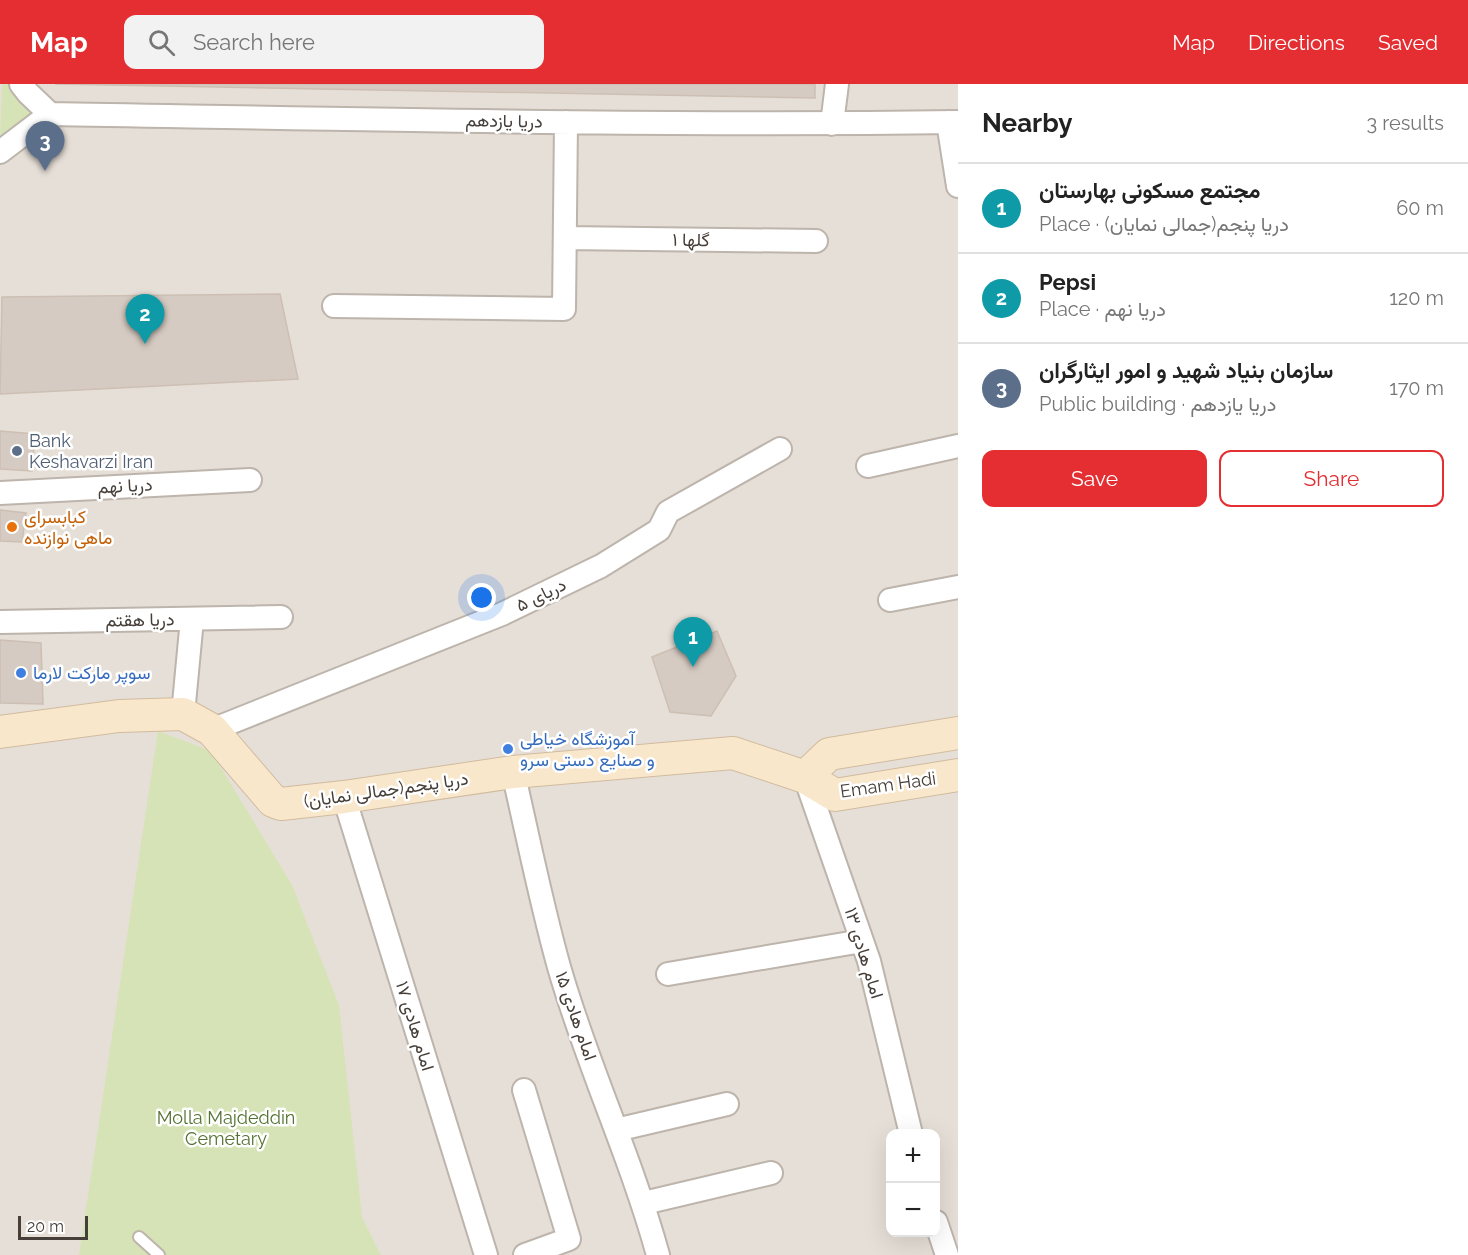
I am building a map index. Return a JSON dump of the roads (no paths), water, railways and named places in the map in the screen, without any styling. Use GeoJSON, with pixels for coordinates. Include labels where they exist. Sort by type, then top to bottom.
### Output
{"type":"FeatureCollection","features":[{"type":"Feature","properties":{"kind":"main road","name":"دریا پنجم(جمالی نمایان)"},"geometry":{"type":"LineString","coordinates":[[183,714],[212,730],[273,801],[281,804],[513,772],[733,753],[805,777]]}},
{"type":"Feature","properties":{"kind":"main road"},"geometry":{"type":"LineString","coordinates":[[0,732],[119,716],[183,714]]}},
{"type":"Feature","properties":{"kind":"main road","name":"Emam Hadi"},"geometry":{"type":"LineString","coordinates":[[958,732],[829,754],[805,777],[835,795],[958,775]]}},
{"type":"Feature","properties":{"kind":"street"},"geometry":{"type":"LineString","coordinates":[[0,152],[50,114],[21,84]]}},
{"type":"Feature","properties":{"kind":"street"},"geometry":{"type":"LineString","coordinates":[[832,124],[837,84]]}},
{"type":"Feature","properties":{"kind":"street","name":"دریا یازدهم"},"geometry":{"type":"LineString","coordinates":[[50,114],[566,122],[832,124],[953,122]]}},
{"type":"Feature","properties":{"kind":"street"},"geometry":{"type":"LineString","coordinates":[[334,306],[564,309],[566,122]]}},
{"type":"Feature","properties":{"kind":"street"},"geometry":{"type":"LineString","coordinates":[[953,122],[958,186]]}},
{"type":"Feature","properties":{"kind":"street","name":"گلها ۱"},"geometry":{"type":"LineString","coordinates":[[565,238],[816,241]]}},
{"type":"Feature","properties":{"kind":"street"},"geometry":{"type":"LineString","coordinates":[[867,466],[958,446]]}},
{"type":"Feature","properties":{"kind":"street","name":"دریای ۵"},"geometry":{"type":"LineString","coordinates":[[212,730],[502,614],[602,566],[658,530],[668,512],[780,449]]}},
{"type":"Feature","properties":{"kind":"street","name":"دریا نهم"},"geometry":{"type":"LineString","coordinates":[[0,493],[250,480]]}},
{"type":"Feature","properties":{"kind":"street"},"geometry":{"type":"LineString","coordinates":[[890,600],[958,587]]}},
{"type":"Feature","properties":{"kind":"street","name":"دریا هقتم"},"geometry":{"type":"LineString","coordinates":[[0,622],[281,617]]}},
{"type":"Feature","properties":{"kind":"street"},"geometry":{"type":"LineString","coordinates":[[183,714],[192,619]]}},
{"type":"Feature","properties":{"kind":"street","name":"امام هادی ۱۵"},"geometry":{"type":"LineString","coordinates":[[513,772],[559,967],[644,1203],[658,1255]]}},
{"type":"Feature","properties":{"kind":"street","name":"امام هادی ١٣"},"geometry":{"type":"LineString","coordinates":[[805,777],[869,961],[910,1129]]}},
{"type":"Feature","properties":{"kind":"street","name":"امام هادی ۱۷"},"geometry":{"type":"LineString","coordinates":[[344,797],[486,1255]]}},
{"type":"Feature","properties":{"kind":"street"},"geometry":{"type":"LineString","coordinates":[[668,974],[862,941]]}},
{"type":"Feature","properties":{"kind":"street"},"geometry":{"type":"LineString","coordinates":[[524,1090],[569,1239],[525,1255]]}},
{"type":"Feature","properties":{"kind":"street"},"geometry":{"type":"LineString","coordinates":[[616,1130],[727,1104]]}},
{"type":"Feature","properties":{"kind":"street"},"geometry":{"type":"LineString","coordinates":[[644,1203],[771,1173]]}},
{"type":"Feature","properties":{"kind":"street"},"geometry":{"type":"LineString","coordinates":[[940,1234],[947,1255]]}},
{"type":"Feature","properties":{"kind":"lane"},"geometry":{"type":"LineString","coordinates":[[139,1237],[159,1255]]}},
{"type":"Feature","properties":{"kind":"place","name":"سازمان بنیاد شهید و امور ایثارگران"},"geometry":{"type":"Point","coordinates":[45,171]}},
{"type":"Feature","properties":{"kind":"place","name":"Pepsi"},"geometry":{"type":"Point","coordinates":[145,344]}},
{"type":"Feature","properties":{"kind":"place","name":"Bank Keshavarzi Iran"},"geometry":{"type":"Point","coordinates":[17,451]}},
{"type":"Feature","properties":{"kind":"place","name":"کبابسرای ماهی نوازنده"},"geometry":{"type":"Point","coordinates":[12,527]}},
{"type":"Feature","properties":{"kind":"place","name":"مجتمع مسکونی بهارستان"},"geometry":{"type":"Point","coordinates":[693,667]}},
{"type":"Feature","properties":{"kind":"place","name":"سوپر مارکت لارما"},"geometry":{"type":"Point","coordinates":[21,673]}},
{"type":"Feature","properties":{"kind":"place","name":"آموزشگاه خیاطی و صنایع دستی سرو"},"geometry":{"type":"Point","coordinates":[508,749]}},
{"type":"Feature","properties":{"kind":"park label","name":"Molla Majdeddin Cemetary"},"geometry":{"type":"Point","coordinates":[226,1128]}}]}
